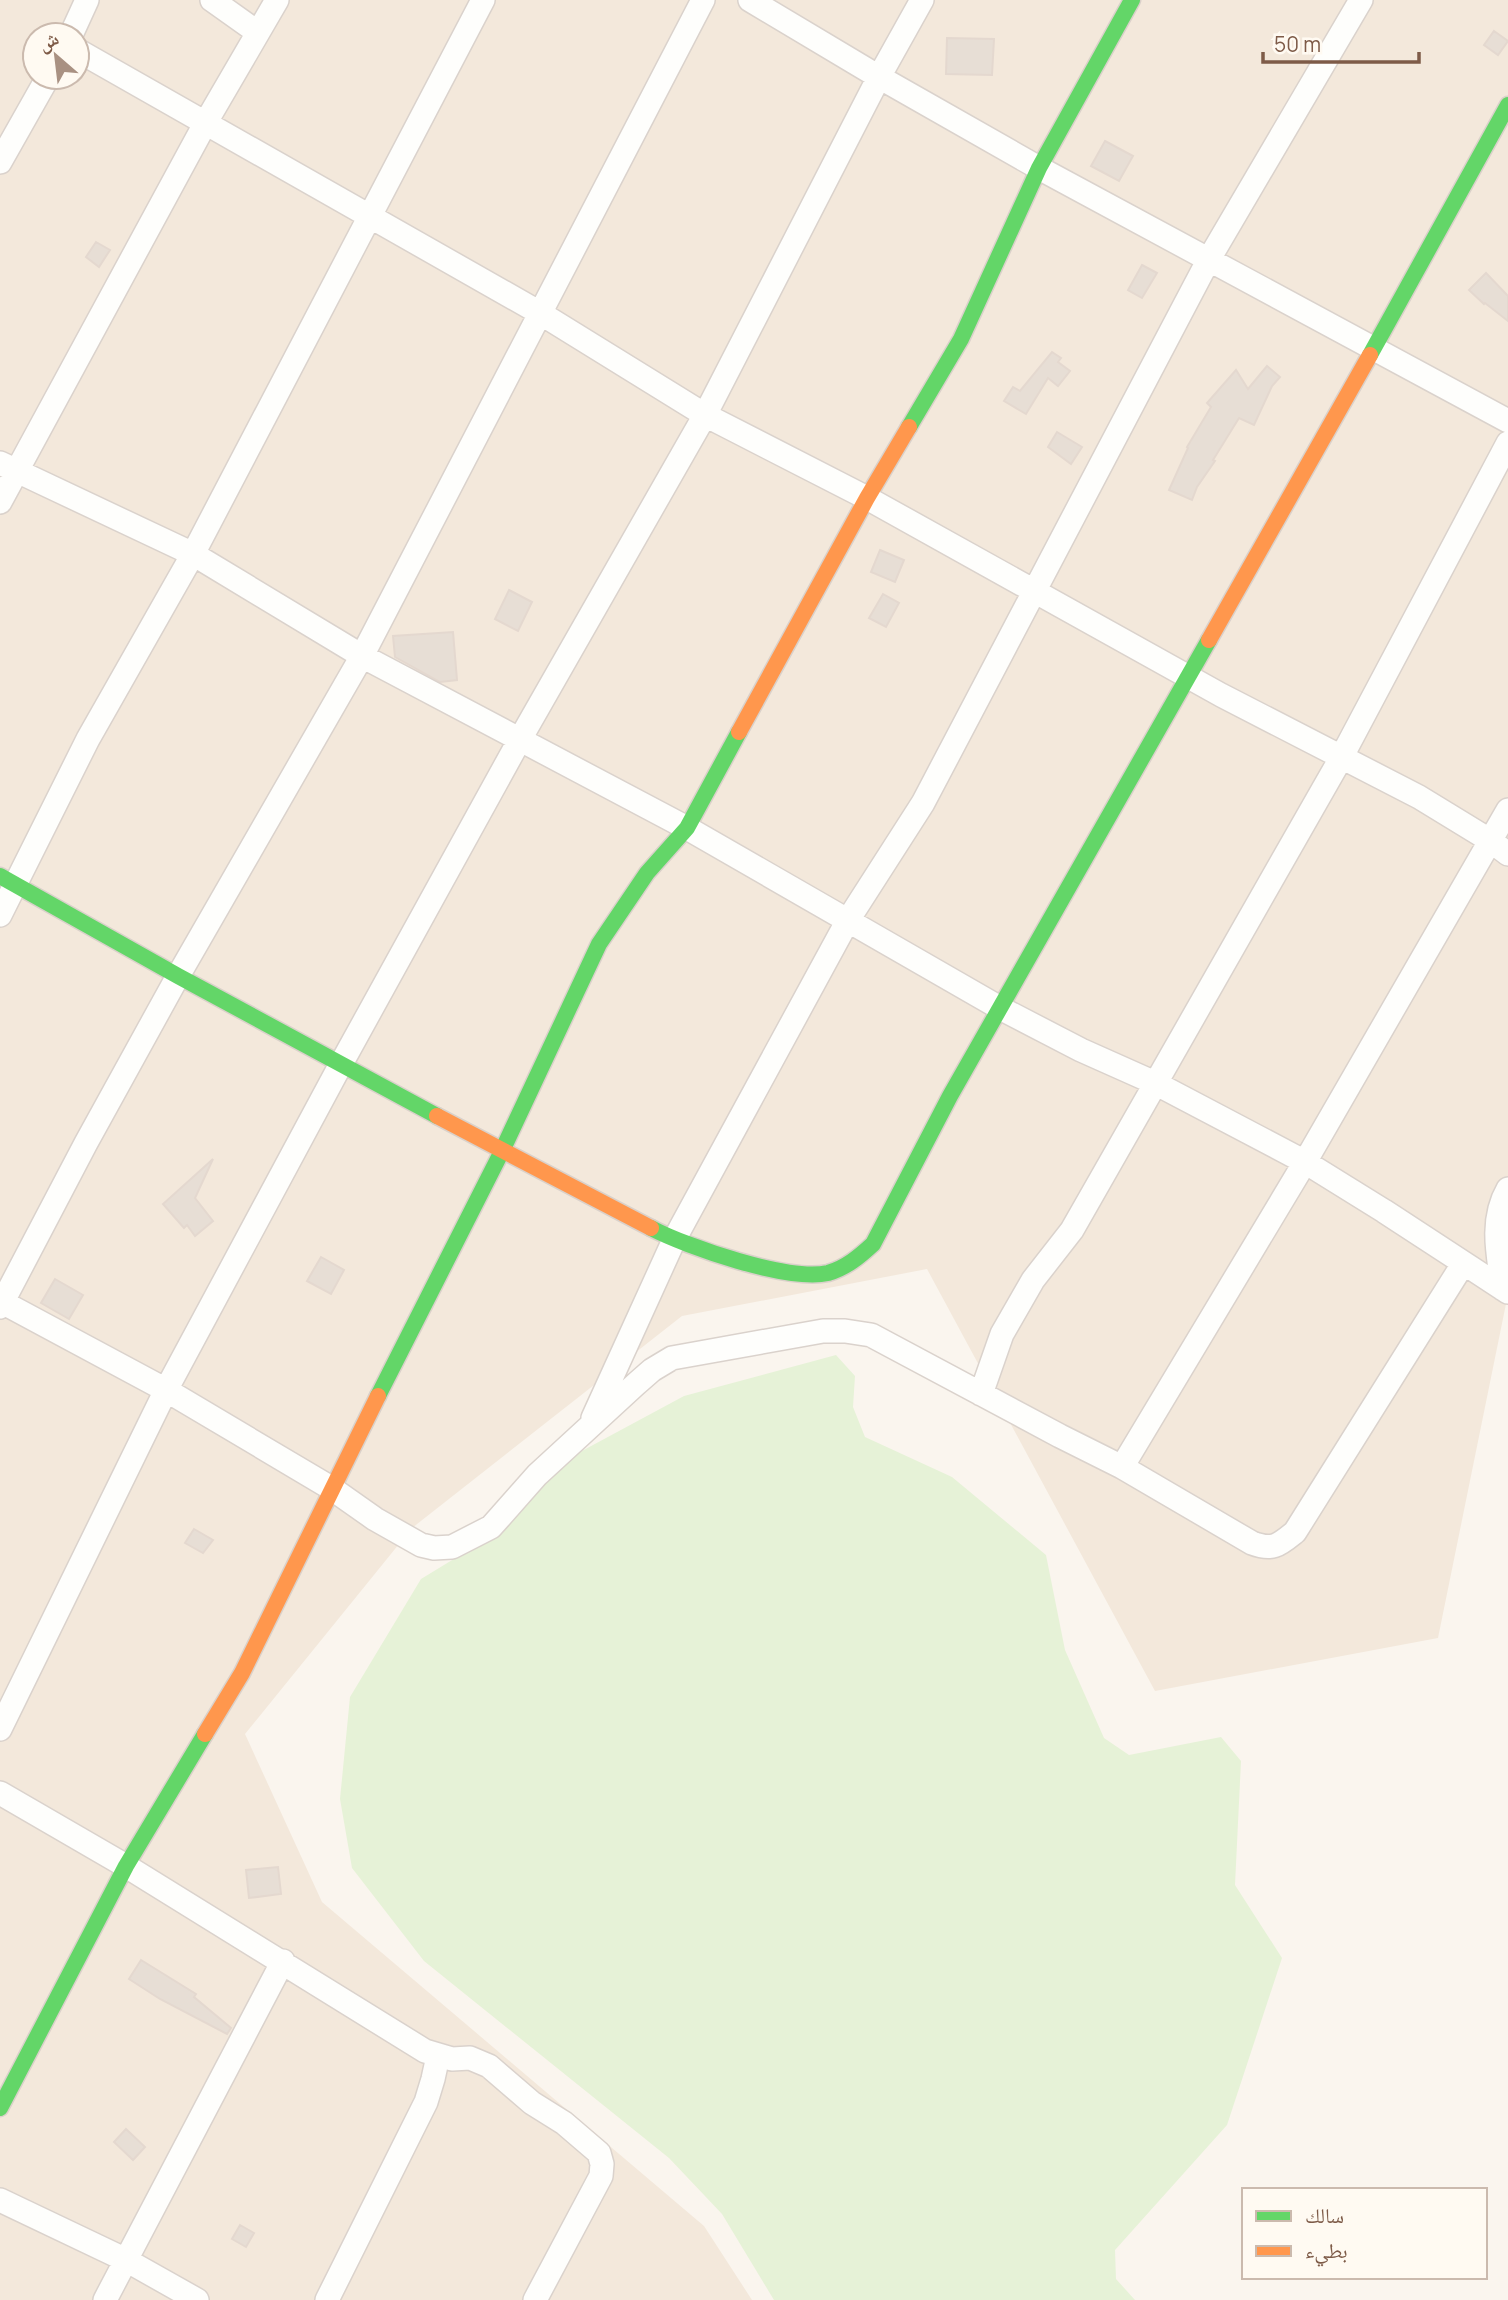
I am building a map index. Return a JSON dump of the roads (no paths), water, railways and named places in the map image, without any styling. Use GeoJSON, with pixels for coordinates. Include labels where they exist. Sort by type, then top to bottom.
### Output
{"type":"FeatureCollection","features":[{"type":"Feature","properties":{"kind":"street"},"geometry":{"type":"LineString","coordinates":[[78,21],[88,0]]}},
{"type":"Feature","properties":{"kind":"street"},"geometry":{"type":"LineString","coordinates":[[212,0],[257,32]]}},
{"type":"Feature","properties":{"kind":"street"},"geometry":{"type":"LineString","coordinates":[[0,502],[8,467],[276,0]]}},
{"type":"Feature","properties":{"kind":"street"},"geometry":{"type":"LineString","coordinates":[[0,915],[8,880],[193,554],[483,0]]}},
{"type":"Feature","properties":{"kind":"street"},"geometry":{"type":"LineString","coordinates":[[704,0],[362,656],[178,976],[1,1303],[166,1390],[331,1488],[375,1519],[421,1545],[434,1548],[452,1547],[491,1527],[537,1475],[652,1370],[672,1359],[823,1331],[871,1335],[1122,1467],[1252,1543],[1274,1547],[1295,1532],[1463,1264]]}},
{"type":"Feature","properties":{"kind":"street"},"geometry":{"type":"LineString","coordinates":[[750,0],[1040,168],[1508,421]]}},
{"type":"Feature","properties":{"kind":"street"},"geometry":{"type":"LineString","coordinates":[[0,1729],[166,1390],[519,741],[705,415],[879,77],[922,0]]}},
{"type":"Feature","properties":{"kind":"street"},"geometry":{"type":"LineString","coordinates":[[0,2108],[126,1866],[243,1673],[331,1488],[502,1151],[599,944],[647,873],[687,828],[867,499],[961,339],[1040,168],[1132,0]]}},
{"type":"Feature","properties":{"kind":"street"},"geometry":{"type":"LineString","coordinates":[[589,1429],[674,1240],[848,920],[916,815],[1209,259],[1361,0]]}},
{"type":"Feature","properties":{"kind":"street"},"geometry":{"type":"LineString","coordinates":[[91,58],[540,313],[705,415],[867,499],[1187,676],[1419,797],[1499,847]]}},
{"type":"Feature","properties":{"kind":"street"},"geometry":{"type":"LineString","coordinates":[[0,162],[40,91]]}},
{"type":"Feature","properties":{"kind":"street"},"geometry":{"type":"LineString","coordinates":[[8,880],[178,976],[502,1151],[674,1240],[783,1273],[827,1272],[855,1261],[873,1244],[950,1096],[1374,348],[1508,105]]}},
{"type":"Feature","properties":{"kind":"street"},"geometry":{"type":"LineString","coordinates":[[981,1394],[1002,1334],[1033,1280],[1072,1230],[1341,758],[1508,443]]}},
{"type":"Feature","properties":{"kind":"street"},"geometry":{"type":"LineString","coordinates":[[8,467],[193,554],[362,656],[687,828],[1000,1008],[1081,1050],[1155,1083],[1305,1162],[1505,1291]]}},
{"type":"Feature","properties":{"kind":"street"},"geometry":{"type":"LineString","coordinates":[[1122,1467],[1305,1162],[1499,847],[1508,810]]}},
{"type":"Feature","properties":{"kind":"street"},"geometry":{"type":"LineString","coordinates":[[1505,1291],[1496,1227],[1501,1202],[1508,1189]]}},
{"type":"Feature","properties":{"kind":"street"},"geometry":{"type":"LineString","coordinates":[[0,1793],[283,1961],[425,2051],[452,2059],[470,2058],[489,2066],[532,2103],[564,2123],[599,2153],[601,2176],[536,2300]]}},
{"type":"Feature","properties":{"kind":"street"},"geometry":{"type":"LineString","coordinates":[[105,2300],[283,1961]]}},
{"type":"Feature","properties":{"kind":"street"},"geometry":{"type":"LineString","coordinates":[[327,2300],[426,2102],[438,2056]]}},
{"type":"Feature","properties":{"kind":"street"},"geometry":{"type":"LineString","coordinates":[[0,2200],[126,2260],[197,2300]]}}]}
